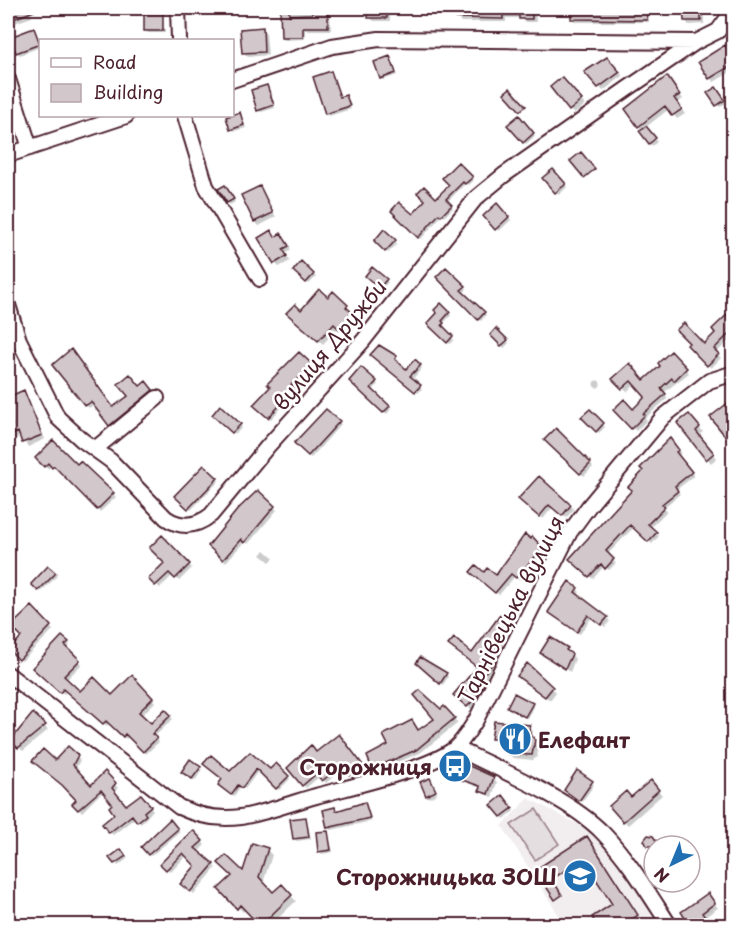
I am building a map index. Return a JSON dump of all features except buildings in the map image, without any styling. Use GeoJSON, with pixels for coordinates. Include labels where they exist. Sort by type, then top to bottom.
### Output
{"type":"FeatureCollection","features":[{"type":"Feature","properties":{"kind":"street"},"geometry":{"type":"LineString","coordinates":[[178,8],[178,39]]}},
{"type":"Feature","properties":{"kind":"street","name":"вулиця Дружби"},"geometry":{"type":"LineString","coordinates":[[8,305],[19,340],[58,417],[81,440],[111,460],[166,518],[176,525],[201,523],[212,515],[268,446],[363,341],[476,198],[504,175],[725,24],[729,16],[729,8]]}},
{"type":"Feature","properties":{"kind":"street"},"geometry":{"type":"LineString","coordinates":[[234,79],[332,46],[380,39],[696,42]]}},
{"type":"Feature","properties":{"kind":"street"},"geometry":{"type":"LineString","coordinates":[[8,79],[30,148]]}},
{"type":"Feature","properties":{"kind":"street"},"geometry":{"type":"LineString","coordinates":[[8,155],[123,117]]}},
{"type":"Feature","properties":{"kind":"street"},"geometry":{"type":"LineString","coordinates":[[185,117],[206,186],[260,279]]}},
{"type":"Feature","properties":{"kind":"street","name":"Тарнівецька вулиця"},"geometry":{"type":"LineString","coordinates":[[456,748],[476,720],[493,688],[570,532],[600,491],[663,417],[709,381],[734,373]]}},
{"type":"Feature","properties":{"kind":"street"},"geometry":{"type":"LineString","coordinates":[[95,448],[157,398]]}},
{"type":"Feature","properties":{"kind":"street"},"geometry":{"type":"LineString","coordinates":[[8,674],[179,807],[192,814],[210,817],[240,818],[357,786],[443,756],[456,748],[573,809],[601,831],[616,848],[670,926]]}},
{"type":"Feature","properties":{"kind":"shaded area","name":"Сторожницька ЗОШ"},"geometry":{"type":"Polygon","coordinates":[[[528,798],[598,835],[656,917],[656,925],[565,925],[502,826],[528,798]]]}},
{"type":"Feature","properties":{"kind":"shaded area"},"geometry":{"type":"Polygon","coordinates":[[[536,809],[559,844],[535,860],[511,825],[536,809]]]}},
{"type":"Feature","properties":{"kind":"place","name":"Елефант"},"geometry":{"type":"Point","coordinates":[515,739]}},
{"type":"Feature","properties":{"kind":"place","name":"Сторожниця"},"geometry":{"type":"Point","coordinates":[455,766]}},
{"type":"Feature","properties":{"kind":"place","name":"Сторожницька ЗОШ"},"geometry":{"type":"Point","coordinates":[580,876]}}]}
